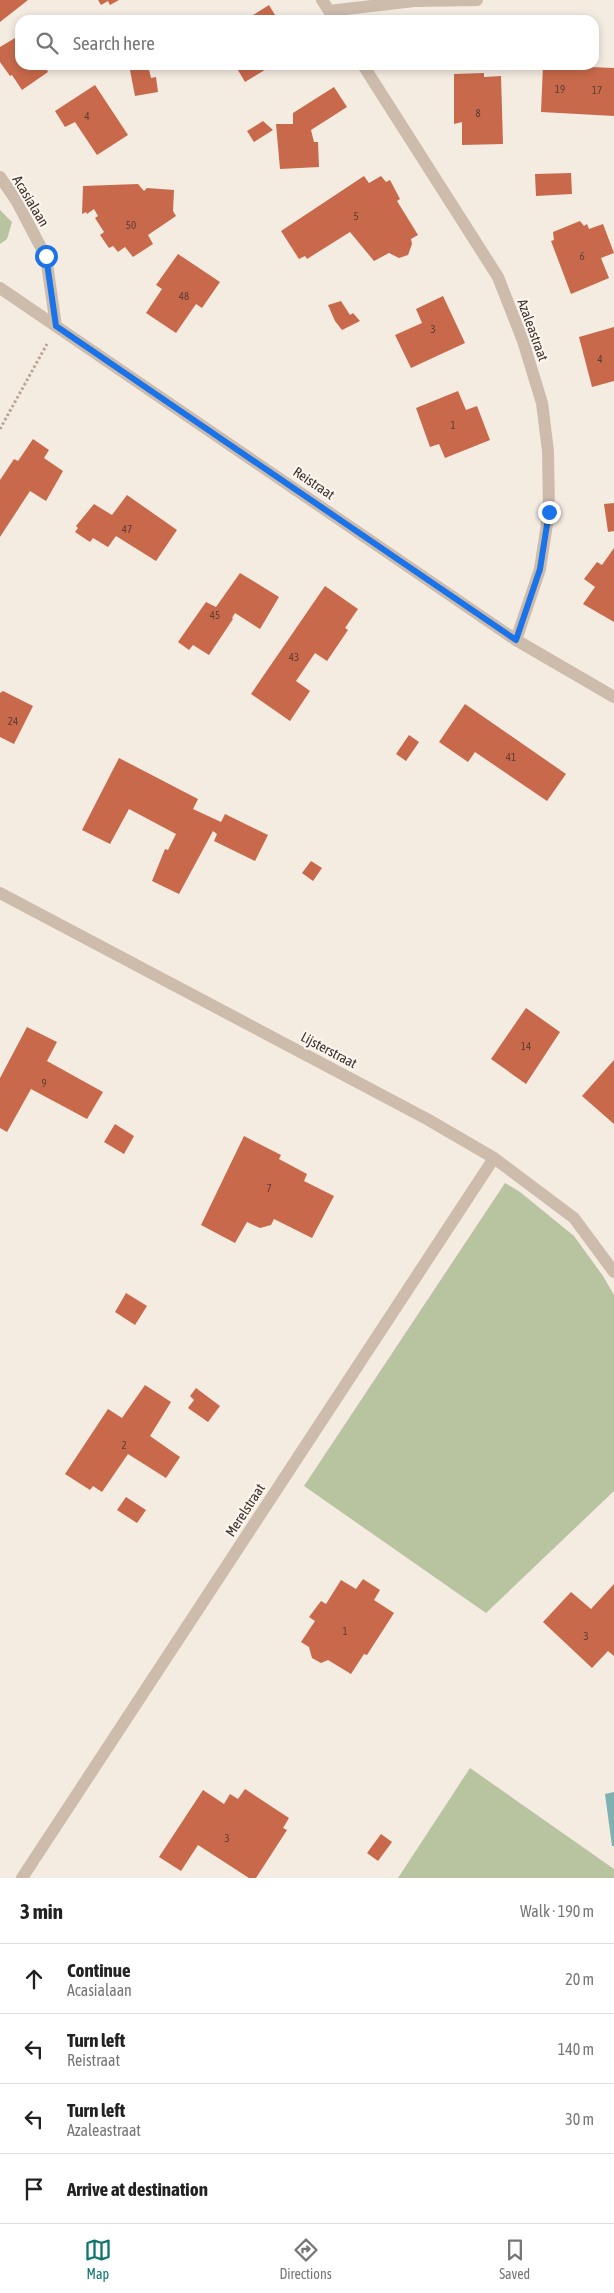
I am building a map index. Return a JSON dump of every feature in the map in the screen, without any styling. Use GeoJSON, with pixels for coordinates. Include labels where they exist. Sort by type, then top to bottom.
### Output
{"type":"FeatureCollection","features":[{"type":"Feature","properties":{"kind":"street"},"geometry":{"type":"LineString","coordinates":[[329,10],[414,1],[477,0]]}},
{"type":"Feature","properties":{"kind":"street","name":"Azaleastraat"},"geometry":{"type":"LineString","coordinates":[[367,70],[498,277],[523,341],[542,403],[548,451],[549,512],[540,569],[516,640]]}},
{"type":"Feature","properties":{"kind":"street","name":"Acasialaan"},"geometry":{"type":"LineString","coordinates":[[0,177],[16,200],[46,256],[56,326]]}},
{"type":"Feature","properties":{"kind":"street","name":"Reistraat"},"geometry":{"type":"LineString","coordinates":[[0,288],[516,640],[614,697]]}},
{"type":"Feature","properties":{"kind":"street","name":"Lijsterstraat"},"geometry":{"type":"LineString","coordinates":[[0,893],[427,1119],[494,1158],[574,1218],[614,1272]]}},
{"type":"Feature","properties":{"kind":"street","name":"Merelstraat"},"geometry":{"type":"LineString","coordinates":[[22,1878],[494,1158]]}},
{"type":"Feature","properties":{"kind":"path"},"geometry":{"type":"LineString","coordinates":[[0,429],[56,326]]}},
{"type":"Feature","properties":{"kind":"green space"},"geometry":{"type":"Polygon","coordinates":[[[0,210],[12,222],[7,239],[0,244],[0,210]]]}},
{"type":"Feature","properties":{"kind":"green space"},"geometry":{"type":"Polygon","coordinates":[[[505,1183],[520,1192],[574,1236],[603,1276],[614,1295],[614,1491],[486,1613],[304,1486],[505,1183]]]}},
{"type":"Feature","properties":{"kind":"green space"},"geometry":{"type":"Polygon","coordinates":[[[470,1768],[614,1869],[614,1878],[398,1878],[470,1768]]]}},
{"type":"Feature","properties":{"kind":"water"},"geometry":{"type":"Polygon","coordinates":[[[614,1792],[614,1846],[612,1846],[605,1794],[614,1792]]]}},
{"type":"Feature","properties":{"kind":"building"},"geometry":{"type":"Polygon","coordinates":[[[0,0],[28,0],[0,22],[0,0]]]}},
{"type":"Feature","properties":{"kind":"building"},"geometry":{"type":"Polygon","coordinates":[[[98,0],[119,0],[110,5],[108,1],[101,5],[98,0]]]}},
{"type":"Feature","properties":{"kind":"building"},"geometry":{"type":"Polygon","coordinates":[[[269,5],[275,15],[253,15],[269,5]]]}},
{"type":"Feature","properties":{"kind":"building"},"geometry":{"type":"Polygon","coordinates":[[[15,38],[15,70],[47,70],[48,72],[22,90],[0,62],[0,47],[15,38]]]}},
{"type":"Feature","properties":{"kind":"building"},"geometry":{"type":"Polygon","coordinates":[[[599,67],[614,68],[614,116],[541,112],[543,70],[599,70],[599,67]]]}},
{"type":"Feature","properties":{"kind":"building"},"geometry":{"type":"Polygon","coordinates":[[[130,70],[149,70],[151,78],[156,77],[158,92],[135,96],[130,70]]]}},
{"type":"Feature","properties":{"kind":"building"},"geometry":{"type":"Polygon","coordinates":[[[238,70],[265,70],[245,82],[238,70]]]}},
{"type":"Feature","properties":{"kind":"building"},"geometry":{"type":"Polygon","coordinates":[[[484,73],[484,77],[501,76],[503,144],[462,145],[462,122],[454,124],[454,74],[484,73]]]}},
{"type":"Feature","properties":{"kind":"building"},"geometry":{"type":"Polygon","coordinates":[[[95,85],[128,135],[97,155],[75,122],[65,127],[55,111],[95,85]]]}},
{"type":"Feature","properties":{"kind":"building"},"geometry":{"type":"Polygon","coordinates":[[[334,87],[347,107],[311,130],[314,142],[318,142],[319,167],[280,169],[276,124],[293,124],[293,113],[334,87]]]}},
{"type":"Feature","properties":{"kind":"building"},"geometry":{"type":"Polygon","coordinates":[[[263,121],[273,130],[254,142],[247,131],[263,121]]]}},
{"type":"Feature","properties":{"kind":"building"},"geometry":{"type":"Polygon","coordinates":[[[571,173],[572,194],[536,196],[535,174],[571,173]]]}},
{"type":"Feature","properties":{"kind":"building"},"geometry":{"type":"Polygon","coordinates":[[[364,176],[369,183],[381,176],[386,182],[390,180],[400,199],[397,201],[418,235],[411,239],[412,244],[408,255],[399,258],[389,253],[374,261],[350,232],[307,259],[305,256],[299,259],[281,231],[364,176]]]}},
{"type":"Feature","properties":{"kind":"building"},"geometry":{"type":"Polygon","coordinates":[[[138,184],[144,191],[147,188],[174,190],[173,211],[176,216],[148,235],[153,244],[133,257],[125,247],[118,252],[113,246],[109,248],[100,235],[104,232],[95,218],[98,216],[94,209],[87,214],[86,212],[82,214],[83,186],[138,184]]]}},
{"type":"Feature","properties":{"kind":"building"},"geometry":{"type":"Polygon","coordinates":[[[580,221],[584,226],[587,224],[589,229],[603,224],[614,253],[601,258],[609,278],[571,294],[551,241],[554,240],[553,232],[580,221]]]}},
{"type":"Feature","properties":{"kind":"building"},"geometry":{"type":"Polygon","coordinates":[[[178,254],[220,282],[202,308],[196,304],[176,333],[146,313],[162,289],[156,285],[178,254]]]}},
{"type":"Feature","properties":{"kind":"building"},"geometry":{"type":"Polygon","coordinates":[[[443,296],[465,343],[411,368],[395,335],[422,323],[416,309],[443,296]]]}},
{"type":"Feature","properties":{"kind":"building"},"geometry":{"type":"Polygon","coordinates":[[[341,301],[350,315],[353,313],[360,321],[342,330],[335,321],[328,305],[341,301]]]}},
{"type":"Feature","properties":{"kind":"building"},"geometry":{"type":"Polygon","coordinates":[[[614,327],[614,381],[592,387],[579,337],[614,327]]]}},
{"type":"Feature","properties":{"kind":"building"},"geometry":{"type":"Polygon","coordinates":[[[458,391],[466,410],[477,406],[490,440],[445,458],[439,444],[430,447],[416,408],[458,391]]]}},
{"type":"Feature","properties":{"kind":"building"},"geometry":{"type":"Polygon","coordinates":[[[33,439],[49,450],[44,458],[63,471],[46,501],[30,491],[0,537],[0,480],[14,459],[18,461],[33,439]]]}},
{"type":"Feature","properties":{"kind":"building"},"geometry":{"type":"Polygon","coordinates":[[[127,495],[177,530],[156,561],[116,536],[108,547],[93,538],[90,542],[75,532],[78,528],[76,526],[94,504],[112,515],[127,495]]]}},
{"type":"Feature","properties":{"kind":"building"},"geometry":{"type":"Polygon","coordinates":[[[614,503],[614,531],[608,532],[604,504],[614,503]]]}},
{"type":"Feature","properties":{"kind":"building"},"geometry":{"type":"Polygon","coordinates":[[[614,548],[614,622],[583,604],[595,587],[584,579],[597,562],[602,565],[614,548]]]}},
{"type":"Feature","properties":{"kind":"building"},"geometry":{"type":"Polygon","coordinates":[[[240,573],[279,597],[260,629],[235,613],[209,655],[193,645],[189,650],[178,642],[206,602],[216,607],[240,573]]]}},
{"type":"Feature","properties":{"kind":"building"},"geometry":{"type":"Polygon","coordinates":[[[325,586],[358,609],[345,628],[348,630],[327,661],[315,653],[296,681],[310,691],[290,721],[251,694],[325,586]]]}},
{"type":"Feature","properties":{"kind":"building"},"geometry":{"type":"Polygon","coordinates":[[[3,691],[33,706],[14,744],[0,737],[0,693],[3,691]]]}},
{"type":"Feature","properties":{"kind":"building"},"geometry":{"type":"Polygon","coordinates":[[[465,704],[566,774],[547,801],[475,752],[468,762],[439,742],[465,704]]]}},
{"type":"Feature","properties":{"kind":"building"},"geometry":{"type":"Polygon","coordinates":[[[409,735],[419,742],[406,761],[396,754],[409,735]]]}},
{"type":"Feature","properties":{"kind":"building"},"geometry":{"type":"Polygon","coordinates":[[[119,758],[198,799],[193,809],[221,822],[225,814],[268,835],[255,861],[214,841],[217,834],[213,831],[179,894],[152,881],[165,849],[168,850],[176,834],[129,809],[110,844],[82,830],[119,758]]]}},
{"type":"Feature","properties":{"kind":"building"},"geometry":{"type":"Polygon","coordinates":[[[311,861],[322,868],[313,881],[302,873],[311,861]]]}},
{"type":"Feature","properties":{"kind":"building"},"geometry":{"type":"Polygon","coordinates":[[[526,1008],[560,1032],[526,1084],[491,1059],[526,1008]]]}},
{"type":"Feature","properties":{"kind":"building"},"geometry":{"type":"Polygon","coordinates":[[[27,1027],[57,1042],[47,1061],[103,1092],[87,1119],[31,1089],[7,1132],[0,1128],[0,1078],[27,1027]]]}},
{"type":"Feature","properties":{"kind":"building"},"geometry":{"type":"Polygon","coordinates":[[[614,1060],[614,1124],[582,1096],[614,1060]]]}},
{"type":"Feature","properties":{"kind":"building"},"geometry":{"type":"Polygon","coordinates":[[[115,1124],[134,1136],[124,1154],[104,1142],[115,1124]]]}},
{"type":"Feature","properties":{"kind":"building"},"geometry":{"type":"Polygon","coordinates":[[[244,1136],[281,1155],[279,1159],[307,1174],[304,1181],[334,1196],[312,1238],[274,1219],[271,1225],[260,1228],[247,1222],[235,1243],[201,1225],[244,1136]]]}},
{"type":"Feature","properties":{"kind":"building"},"geometry":{"type":"Polygon","coordinates":[[[126,1293],[147,1306],[135,1325],[115,1312],[126,1293]]]}},
{"type":"Feature","properties":{"kind":"building"},"geometry":{"type":"Polygon","coordinates":[[[145,1385],[171,1402],[150,1436],[180,1457],[166,1478],[128,1454],[102,1492],[93,1486],[90,1490],[65,1474],[108,1409],[122,1418],[145,1385]]]}},
{"type":"Feature","properties":{"kind":"building"},"geometry":{"type":"Polygon","coordinates":[[[196,1388],[220,1406],[208,1422],[188,1408],[194,1400],[190,1396],[196,1388]]]}},
{"type":"Feature","properties":{"kind":"building"},"geometry":{"type":"Polygon","coordinates":[[[126,1497],[146,1510],[137,1523],[117,1510],[126,1497]]]}},
{"type":"Feature","properties":{"kind":"building"},"geometry":{"type":"Polygon","coordinates":[[[363,1579],[380,1590],[374,1600],[394,1613],[367,1655],[364,1654],[351,1674],[328,1660],[321,1663],[312,1658],[309,1647],[301,1642],[315,1621],[309,1617],[321,1601],[326,1604],[341,1580],[356,1589],[363,1579]]]}},
{"type":"Feature","properties":{"kind":"building"},"geometry":{"type":"Polygon","coordinates":[[[614,1584],[614,1656],[608,1651],[592,1668],[543,1622],[571,1592],[591,1609],[614,1584]]]}},
{"type":"Feature","properties":{"kind":"building"},"geometry":{"type":"Polygon","coordinates":[[[245,1789],[289,1818],[283,1828],[287,1830],[256,1878],[249,1878],[198,1845],[181,1871],[159,1857],[203,1790],[224,1804],[230,1794],[238,1799],[245,1789]]]}},
{"type":"Feature","properties":{"kind":"building"},"geometry":{"type":"Polygon","coordinates":[[[381,1834],[392,1842],[378,1861],[367,1853],[381,1834]]]}},
{"type":"Feature","properties":{"kind":"route"},"geometry":{"type":"LineString","coordinates":[[46,256],[56,326],[516,640],[540,569],[549,512]]}}]}
